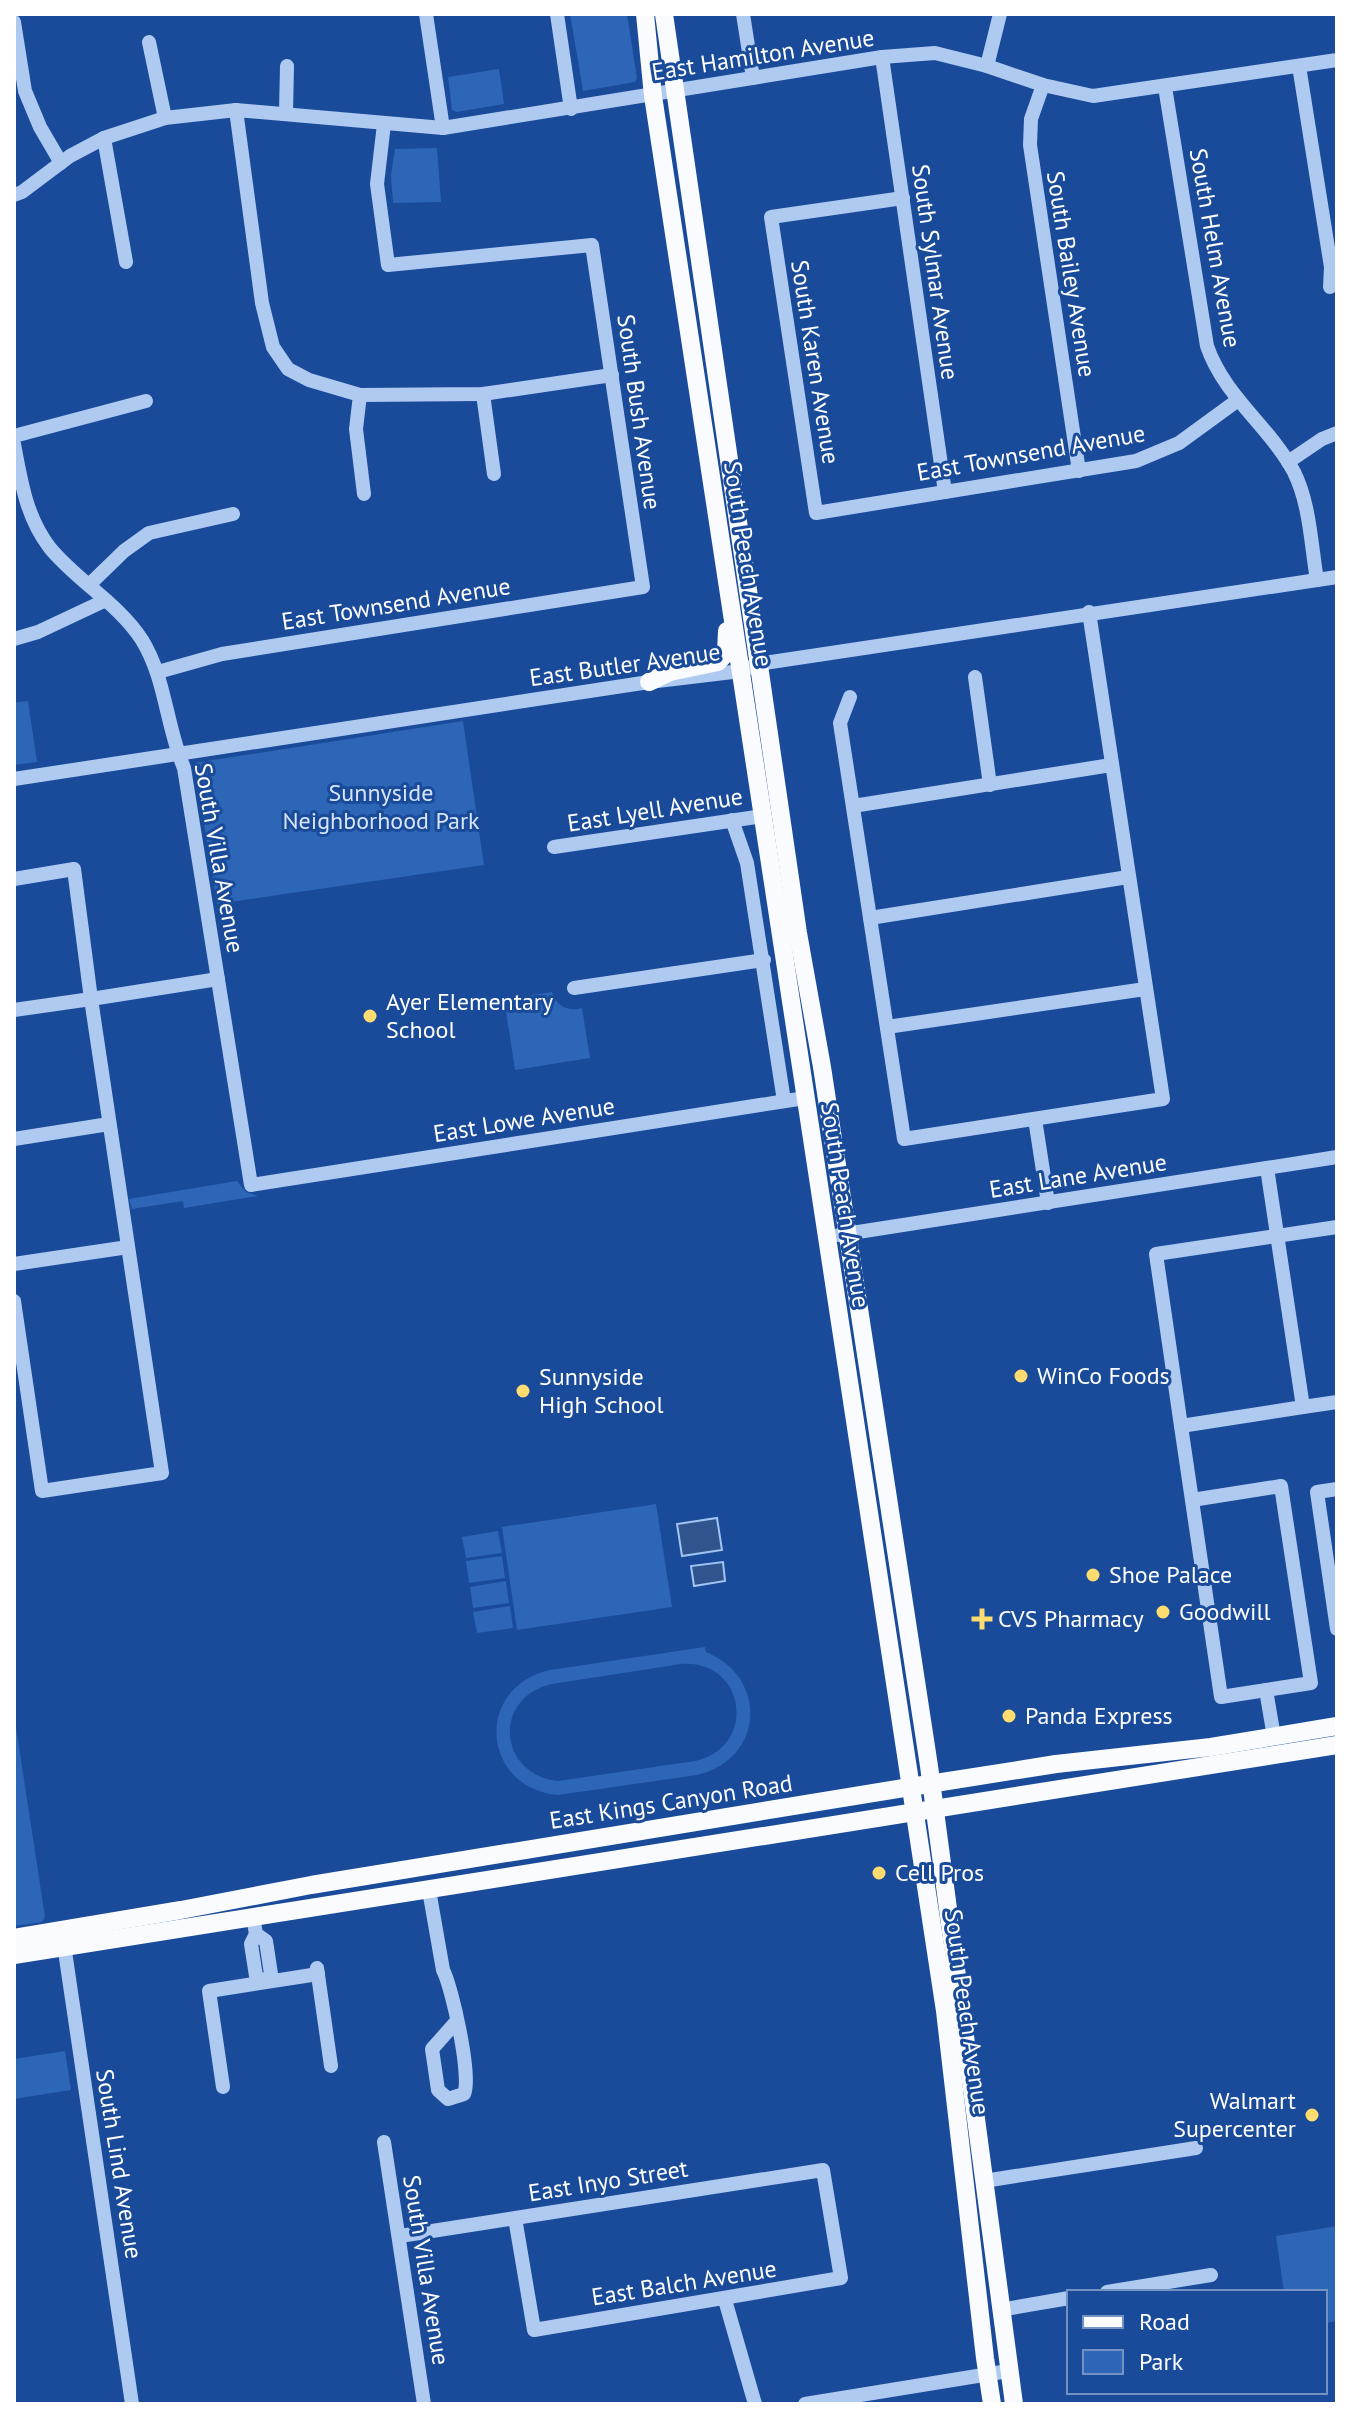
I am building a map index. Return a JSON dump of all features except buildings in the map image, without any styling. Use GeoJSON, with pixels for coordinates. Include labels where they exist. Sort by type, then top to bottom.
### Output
{"type":"FeatureCollection","features":[{"type":"Feature","properties":{"kind":"main road","name":"South Peach Avenue"},"geometry":{"type":"LineString","coordinates":[[645,14],[653,96],[727,585],[749,667],[847,1234],[902,1587],[935,1808],[1014,2404]]}},
{"type":"Feature","properties":{"kind":"main road","name":"South Peach Avenue"},"geometry":{"type":"LineString","coordinates":[[664,14],[749,667],[763,816],[860,1469],[945,2011],[992,2404]]}},
{"type":"Feature","properties":{"kind":"main road"},"geometry":{"type":"LineString","coordinates":[[653,96],[664,107],[696,243]]}},
{"type":"Feature","properties":{"kind":"main road"},"geometry":{"type":"LineString","coordinates":[[649,682],[661,675],[723,659],[728,644],[724,597],[727,585]]}},
{"type":"Feature","properties":{"kind":"main road"},"geometry":{"type":"LineString","coordinates":[[805,1098],[814,1099],[819,1106],[829,1159],[835,1163]]}},
{"type":"Feature","properties":{"kind":"main road"},"geometry":{"type":"LineString","coordinates":[[842,1347],[857,1382],[869,1458],[873,1464],[883,1466]]}},
{"type":"Feature","properties":{"kind":"main road"},"geometry":{"type":"LineString","coordinates":[[860,1469],[870,1472],[874,1480],[884,1548],[902,1587]]}},
{"type":"Feature","properties":{"kind":"main road","name":"East Kings Canyon Road"},"geometry":{"type":"LineString","coordinates":[[14,1955],[63,1939],[311,1885],[931,1783],[1067,1763],[1150,1755],[1337,1726]]}},
{"type":"Feature","properties":{"kind":"main road","name":"East Kings Canyon Road"},"geometry":{"type":"LineString","coordinates":[[14,1938],[63,1939],[255,1926],[429,1890],[1337,1745]]}},
{"type":"Feature","properties":{"kind":"main road"},"geometry":{"type":"LineString","coordinates":[[945,2011],[953,2019],[962,2072],[972,2089]]}},
{"type":"Feature","properties":{"kind":"main road"},"geometry":{"type":"LineString","coordinates":[[953,2074],[966,2114],[975,2173],[984,2181]]}},
{"type":"Feature","properties":{"kind":"main road"},"geometry":{"type":"LineString","coordinates":[[970,2215],[983,2254],[989,2298],[1000,2310]]}},
{"type":"Feature","properties":{"kind":"street"},"geometry":{"type":"LineString","coordinates":[[426,14],[443,128]]}},
{"type":"Feature","properties":{"kind":"street"},"geometry":{"type":"LineString","coordinates":[[557,14],[571,109]]}},
{"type":"Feature","properties":{"kind":"street"},"geometry":{"type":"LineString","coordinates":[[743,14],[753,78]]}},
{"type":"Feature","properties":{"kind":"street"},"geometry":{"type":"LineString","coordinates":[[987,66],[1000,14]]}},
{"type":"Feature","properties":{"kind":"street"},"geometry":{"type":"LineString","coordinates":[[14,22],[25,91],[40,127],[61,163]]}},
{"type":"Feature","properties":{"kind":"street"},"geometry":{"type":"LineString","coordinates":[[149,42],[165,118]]}},
{"type":"Feature","properties":{"kind":"street","name":"East Hamilton Avenue"},"geometry":{"type":"LineString","coordinates":[[14,195],[104,138],[165,118],[236,110],[443,128],[882,57],[935,53],[1043,85],[1093,96],[1337,60]]}},
{"type":"Feature","properties":{"kind":"street","name":"South Sylmar Avenue"},"geometry":{"type":"LineString","coordinates":[[882,57],[945,492]]}},
{"type":"Feature","properties":{"kind":"street"},"geometry":{"type":"LineString","coordinates":[[286,113],[287,66]]}},
{"type":"Feature","properties":{"kind":"street"},"geometry":{"type":"LineString","coordinates":[[1299,66],[1331,267],[1330,287]]}},
{"type":"Feature","properties":{"kind":"street","name":"South Bailey Avenue"},"geometry":{"type":"LineString","coordinates":[[1043,85],[1031,119],[1030,145],[1079,471]]}},
{"type":"Feature","properties":{"kind":"street","name":"South Helm Avenue"},"geometry":{"type":"LineString","coordinates":[[1165,87],[1207,346],[1215,367],[1288,462],[1298,483],[1305,504],[1317,580]]}},
{"type":"Feature","properties":{"kind":"street"},"geometry":{"type":"LineString","coordinates":[[236,110],[262,303],[273,347],[288,369],[309,380],[360,395],[483,394],[612,375]]}},
{"type":"Feature","properties":{"kind":"street","name":"South Bush Avenue"},"geometry":{"type":"LineString","coordinates":[[384,124],[377,184],[388,265],[592,245],[643,587]]}},
{"type":"Feature","properties":{"kind":"street"},"geometry":{"type":"LineString","coordinates":[[104,138],[126,262]]}},
{"type":"Feature","properties":{"kind":"street","name":"South Karen Avenue"},"geometry":{"type":"LineString","coordinates":[[816,513],[771,217],[903,198]]}},
{"type":"Feature","properties":{"kind":"street"},"geometry":{"type":"LineString","coordinates":[[483,394],[494,474]]}},
{"type":"Feature","properties":{"kind":"street"},"geometry":{"type":"LineString","coordinates":[[360,395],[356,429],[364,494]]}},
{"type":"Feature","properties":{"kind":"street","name":"East Townsend Avenue"},"geometry":{"type":"LineString","coordinates":[[816,513],[1136,461],[1168,449],[1198,431],[1238,400]]}},
{"type":"Feature","properties":{"kind":"street"},"geometry":{"type":"LineString","coordinates":[[14,436],[146,401]]}},
{"type":"Feature","properties":{"kind":"street"},"geometry":{"type":"LineString","coordinates":[[1288,462],[1322,439],[1337,433]]}},
{"type":"Feature","properties":{"kind":"street","name":"South Villa Avenue"},"geometry":{"type":"LineString","coordinates":[[14,444],[18,486],[49,546],[132,627],[158,672],[184,768],[251,1185]]}},
{"type":"Feature","properties":{"kind":"street"},"geometry":{"type":"LineString","coordinates":[[90,584],[124,551],[149,533],[233,514]]}},
{"type":"Feature","properties":{"kind":"street","name":"East Butler Avenue"},"geometry":{"type":"LineString","coordinates":[[14,779],[1089,612],[1337,577]]}},
{"type":"Feature","properties":{"kind":"street","name":"East Townsend Avenue"},"geometry":{"type":"LineString","coordinates":[[158,672],[222,654],[643,587]]}},
{"type":"Feature","properties":{"kind":"street"},"geometry":{"type":"LineString","coordinates":[[14,639],[38,632],[106,600]]}},
{"type":"Feature","properties":{"kind":"street"},"geometry":{"type":"LineString","coordinates":[[850,697],[840,723],[904,1139],[1163,1099],[1089,612]]}},
{"type":"Feature","properties":{"kind":"street"},"geometry":{"type":"LineString","coordinates":[[975,677],[990,785]]}},
{"type":"Feature","properties":{"kind":"street"},"geometry":{"type":"LineString","coordinates":[[853,806],[1111,765]]}},
{"type":"Feature","properties":{"kind":"street","name":"East Lyell Avenue"},"geometry":{"type":"LineString","coordinates":[[554,847],[763,816]]}},
{"type":"Feature","properties":{"kind":"street","name":"South Peach Avenue"},"geometry":{"type":"LineString","coordinates":[[732,820],[747,863],[784,1101]]}},
{"type":"Feature","properties":{"kind":"street"},"geometry":{"type":"LineString","coordinates":[[14,879],[74,869],[162,1473],[42,1491],[14,1301]]}},
{"type":"Feature","properties":{"kind":"street"},"geometry":{"type":"LineString","coordinates":[[870,918],[1128,877]]}},
{"type":"Feature","properties":{"kind":"street"},"geometry":{"type":"LineString","coordinates":[[574,988],[764,960]]}},
{"type":"Feature","properties":{"kind":"street"},"geometry":{"type":"LineString","coordinates":[[14,1010],[218,979]]}},
{"type":"Feature","properties":{"kind":"street"},"geometry":{"type":"LineString","coordinates":[[887,1027],[1145,989]]}},
{"type":"Feature","properties":{"kind":"street","name":"East Lowe Avenue"},"geometry":{"type":"LineString","coordinates":[[251,1185],[805,1098]]}},
{"type":"Feature","properties":{"kind":"street"},"geometry":{"type":"LineString","coordinates":[[1035,1119],[1048,1203]]}},
{"type":"Feature","properties":{"kind":"street"},"geometry":{"type":"LineString","coordinates":[[14,1139],[109,1124]]}},
{"type":"Feature","properties":{"kind":"street","name":"East Lane Avenue"},"geometry":{"type":"LineString","coordinates":[[826,1237],[1337,1157]]}},
{"type":"Feature","properties":{"kind":"street"},"geometry":{"type":"LineString","coordinates":[[1267,1168],[1303,1407]]}},
{"type":"Feature","properties":{"kind":"street"},"geometry":{"type":"LineString","coordinates":[[1192,1500],[1281,1486],[1311,1683],[1221,1697],[1181,1426],[1156,1254],[1337,1227]]}},
{"type":"Feature","properties":{"kind":"street"},"geometry":{"type":"LineString","coordinates":[[14,1264],[128,1247]]}},
{"type":"Feature","properties":{"kind":"street"},"geometry":{"type":"LineString","coordinates":[[1181,1426],[1337,1402]]}},
{"type":"Feature","properties":{"kind":"street"},"geometry":{"type":"LineString","coordinates":[[1337,1489],[1317,1492],[1337,1629]]}},
{"type":"Feature","properties":{"kind":"street"},"geometry":{"type":"LineString","coordinates":[[1266,1690],[1274,1737]]}},
{"type":"Feature","properties":{"kind":"street"},"geometry":{"type":"LineString","coordinates":[[429,1890],[443,1970],[449,1981],[461,2035],[468,2086],[464,2094],[448,2099],[438,2090],[432,2049],[456,2022]]}},
{"type":"Feature","properties":{"kind":"street"},"geometry":{"type":"LineString","coordinates":[[255,1926],[251,1944],[256,1976],[264,1982]]}},
{"type":"Feature","properties":{"kind":"street","name":"South Lind Avenue"},"geometry":{"type":"LineString","coordinates":[[63,1939],[132,2404]]}},
{"type":"Feature","properties":{"kind":"street"},"geometry":{"type":"LineString","coordinates":[[223,2087],[209,1991],[318,1971],[331,2066]]}},
{"type":"Feature","properties":{"kind":"street","name":"South Villa Avenue"},"geometry":{"type":"LineString","coordinates":[[384,2142],[424,2404]]}},
{"type":"Feature","properties":{"kind":"street"},"geometry":{"type":"LineString","coordinates":[[984,2181],[1196,2148]]}},
{"type":"Feature","properties":{"kind":"street","name":"East Inyo Street"},"geometry":{"type":"LineString","coordinates":[[400,2236],[823,2170],[841,2278]]}},
{"type":"Feature","properties":{"kind":"street","name":"East Balch Avenue"},"geometry":{"type":"LineString","coordinates":[[515,2218],[534,2330],[841,2278]]}},
{"type":"Feature","properties":{"kind":"street"},"geometry":{"type":"LineString","coordinates":[[1119,2290],[1211,2275]]}},
{"type":"Feature","properties":{"kind":"street"},"geometry":{"type":"LineString","coordinates":[[1000,2310],[1067,2298]]}},
{"type":"Feature","properties":{"kind":"street"},"geometry":{"type":"LineString","coordinates":[[725,2300],[755,2404]]}},
{"type":"Feature","properties":{"kind":"street"},"geometry":{"type":"LineString","coordinates":[[805,2404],[1008,2371]]}},
{"type":"Feature","properties":{"kind":"green space"},"geometry":{"type":"Polygon","coordinates":[[[570,14],[627,14],[637,78],[635,82],[583,91],[570,14]]]}},
{"type":"Feature","properties":{"kind":"green space"},"geometry":{"type":"Polygon","coordinates":[[[499,69],[504,104],[456,112],[452,110],[448,77],[499,69]]]}},
{"type":"Feature","properties":{"kind":"green space"},"geometry":{"type":"Polygon","coordinates":[[[437,148],[441,202],[393,203],[391,175],[395,149],[437,148]]]}},
{"type":"Feature","properties":{"kind":"green space"},"geometry":{"type":"Polygon","coordinates":[[[28,701],[37,762],[14,765],[14,703],[28,701]]]}},
{"type":"Feature","properties":{"kind":"green space","name":"Sunnyside Neighborhood Park"},"geometry":{"type":"Polygon","coordinates":[[[463,721],[484,865],[217,904],[194,763],[463,721]]]}},
{"type":"Feature","properties":{"kind":"green space"},"geometry":{"type":"Polygon","coordinates":[[[552,992],[563,1007],[582,1008],[590,1058],[515,1070],[504,999],[552,992]]]}},
{"type":"Feature","properties":{"kind":"green space"},"geometry":{"type":"Polygon","coordinates":[[[237,1181],[246,1192],[258,1196],[184,1208],[183,1201],[132,1209],[129,1199],[237,1181]]]}},
{"type":"Feature","properties":{"kind":"green space"},"geometry":{"type":"Polygon","coordinates":[[[656,1504],[672,1607],[517,1630],[502,1527],[656,1504]]]}},
{"type":"Feature","properties":{"kind":"green space"},"geometry":{"type":"Polygon","coordinates":[[[498,1531],[502,1553],[466,1558],[462,1537],[498,1531]]]}},
{"type":"Feature","properties":{"kind":"green space"},"geometry":{"type":"Polygon","coordinates":[[[502,1556],[505,1578],[469,1583],[466,1561],[502,1556]]]}},
{"type":"Feature","properties":{"kind":"green space"},"geometry":{"type":"Polygon","coordinates":[[[506,1581],[509,1603],[473,1608],[470,1587],[506,1581]]]}},
{"type":"Feature","properties":{"kind":"green space"},"geometry":{"type":"Polygon","coordinates":[[[510,1606],[513,1628],[477,1633],[473,1612],[510,1606]]]}},
{"type":"Feature","properties":{"kind":"green space"},"geometry":{"type":"Polygon","coordinates":[[[705,1647],[706,1652],[726,1664],[741,1680],[749,1698],[750,1717],[746,1736],[736,1753],[719,1766],[697,1775],[558,1795],[532,1788],[514,1775],[502,1757],[497,1736],[499,1715],[508,1696],[525,1680],[550,1670],[705,1647]],[[681,1664],[552,1684],[533,1692],[519,1704],[512,1719],[510,1735],[514,1751],[523,1765],[538,1776],[558,1781],[695,1761],[715,1753],[729,1739],[735,1723],[736,1705],[731,1689],[719,1675],[703,1666],[681,1664]]]}},
{"type":"Feature","properties":{"kind":"green space"},"geometry":{"type":"Polygon","coordinates":[[[14,1714],[45,1917],[42,1922],[14,1926],[14,1714]]]}},
{"type":"Feature","properties":{"kind":"green space"},"geometry":{"type":"Polygon","coordinates":[[[65,2051],[71,2090],[14,2099],[14,2059],[65,2051]]]}},
{"type":"Feature","properties":{"kind":"green space"},"geometry":{"type":"Polygon","coordinates":[[[1337,2226],[1337,2321],[1327,2323],[1327,2290],[1284,2290],[1276,2236],[1337,2226]]]}},
{"type":"Feature","properties":{"kind":"shaded area"},"geometry":{"type":"Polygon","coordinates":[[[717,1518],[722,1550],[682,1556],[677,1524],[717,1518]]]}},
{"type":"Feature","properties":{"kind":"shaded area"},"geometry":{"type":"Polygon","coordinates":[[[723,1562],[725,1581],[694,1586],[691,1566],[723,1562]]]}},
{"type":"Feature","properties":{"kind":"place","name":"Ayer Elementary School"},"geometry":{"type":"Point","coordinates":[370,1016]}},
{"type":"Feature","properties":{"kind":"place","name":"WinCo Foods"},"geometry":{"type":"Point","coordinates":[1021,1376]}},
{"type":"Feature","properties":{"kind":"place","name":"Sunnyside High School"},"geometry":{"type":"Point","coordinates":[523,1391]}},
{"type":"Feature","properties":{"kind":"place","name":"Shoe Palace"},"geometry":{"type":"Point","coordinates":[1093,1575]}},
{"type":"Feature","properties":{"kind":"place","name":"Goodwill"},"geometry":{"type":"Point","coordinates":[1163,1612]}},
{"type":"Feature","properties":{"kind":"place","name":"CVS Pharmacy"},"geometry":{"type":"Point","coordinates":[982,1619]}},
{"type":"Feature","properties":{"kind":"place","name":"Panda Express"},"geometry":{"type":"Point","coordinates":[1009,1716]}},
{"type":"Feature","properties":{"kind":"place","name":"Cell Pros"},"geometry":{"type":"Point","coordinates":[879,1873]}},
{"type":"Feature","properties":{"kind":"place","name":"Walmart Supercenter"},"geometry":{"type":"Point","coordinates":[1312,2115]}}]}
